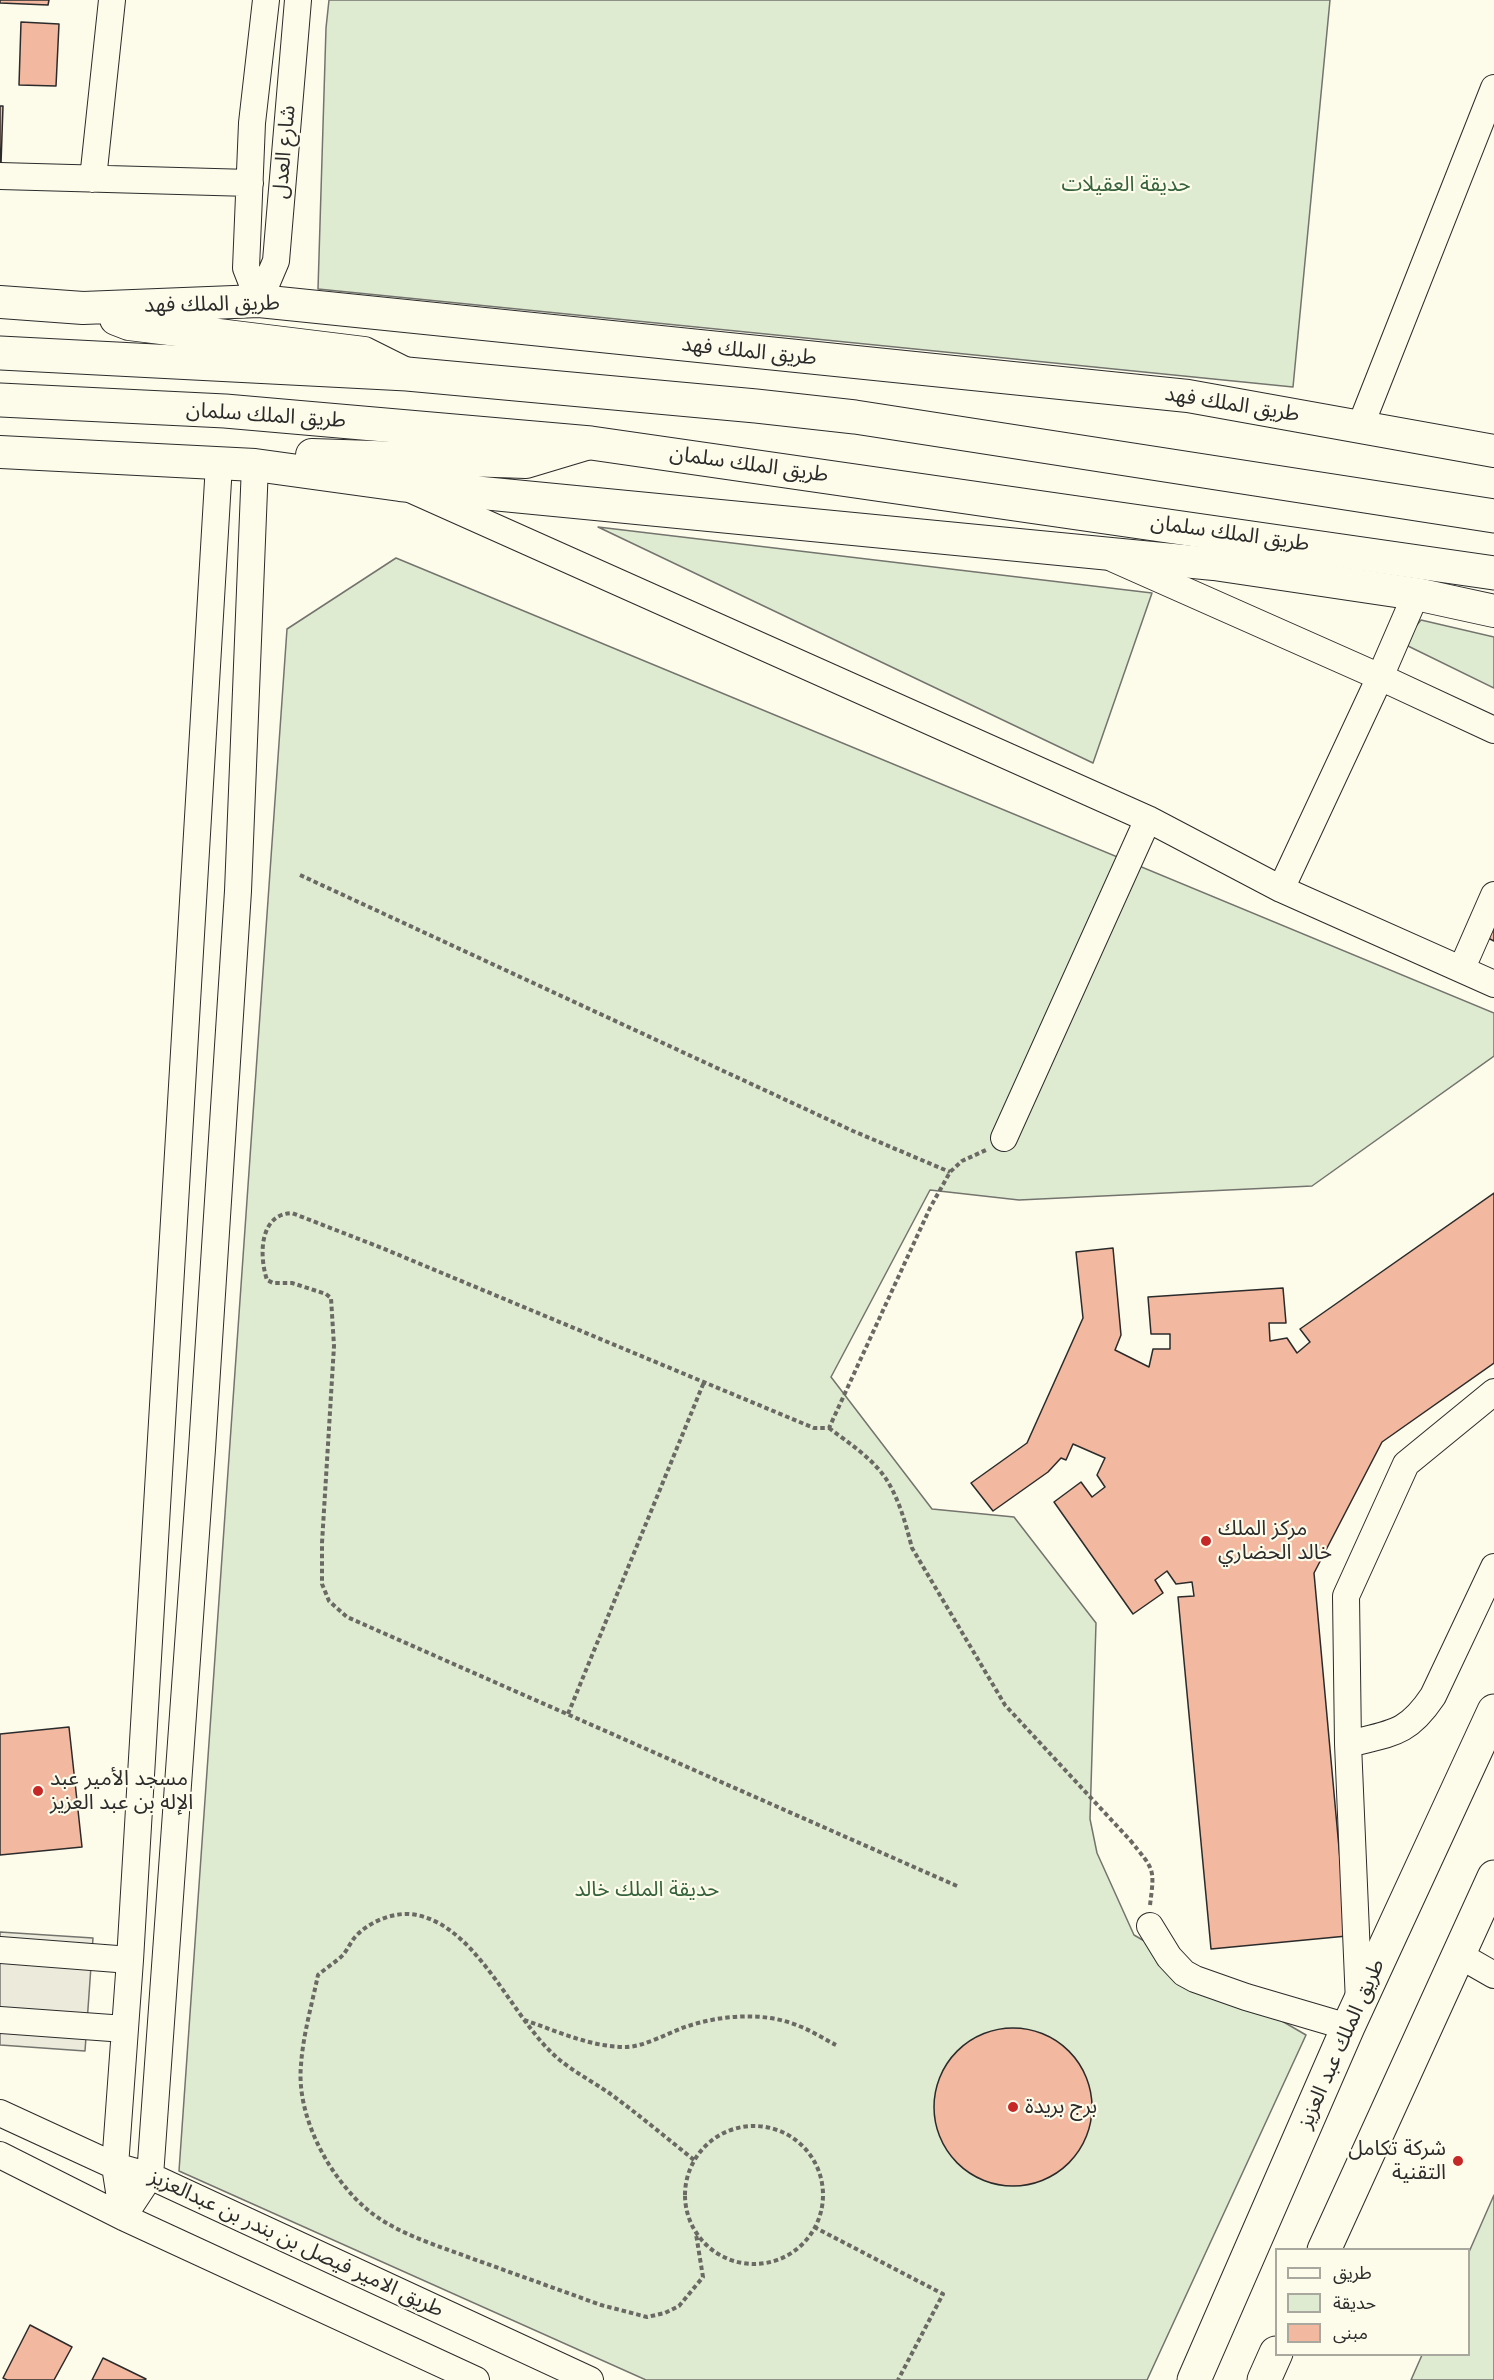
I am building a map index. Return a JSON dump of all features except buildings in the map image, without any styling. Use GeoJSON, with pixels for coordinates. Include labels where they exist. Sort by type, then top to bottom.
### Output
{"type":"FeatureCollection","features":[{"type":"Feature","properties":{"kind":"highway"},"geometry":{"type":"LineString","coordinates":[[0,353],[407,374],[756,406],[855,417],[1494,516]]}},
{"type":"Feature","properties":{"kind":"highway","name":"طريق الملك سلمان"},"geometry":{"type":"LineString","coordinates":[[0,400],[225,411],[591,443],[1494,573]]}},
{"type":"Feature","properties":{"kind":"highway","name":"طريق الملك عبد العزيز"},"geometry":{"type":"LineString","coordinates":[[1194,2380],[1353,2017],[1494,1711]]}},
{"type":"Feature","properties":{"kind":"highway"},"geometry":{"type":"LineString","coordinates":[[1325,2248],[1494,1877]]}},
{"type":"Feature","properties":{"kind":"highway"},"geometry":{"type":"LineString","coordinates":[[1264,2380],[1275,2355]]}},
{"type":"Feature","properties":{"kind":"main road","name":"طريق الملك فهد"},"geometry":{"type":"LineString","coordinates":[[0,302],[83,309],[259,301],[1188,396],[1494,451]]}},
{"type":"Feature","properties":{"kind":"main road"},"geometry":{"type":"LineString","coordinates":[[83,309],[129,324],[364,353],[407,374]]}},
{"type":"Feature","properties":{"kind":"main road"},"geometry":{"type":"LineString","coordinates":[[255,465],[308,455],[526,462],[591,443]]}},
{"type":"Feature","properties":{"kind":"main road"},"geometry":{"type":"LineString","coordinates":[[0,452],[255,465],[400,485],[1214,564],[1416,594],[1494,611]]}},
{"type":"Feature","properties":{"kind":"street"},"geometry":{"type":"LineString","coordinates":[[93,179],[112,0]]}},
{"type":"Feature","properties":{"kind":"street"},"geometry":{"type":"LineString","coordinates":[[259,301],[246,268],[252,123],[266,0]]}},
{"type":"Feature","properties":{"kind":"street","name":"شارع العدل"},"geometry":{"type":"LineString","coordinates":[[259,301],[276,261],[298,0]]}},
{"type":"Feature","properties":{"kind":"street"},"geometry":{"type":"LineString","coordinates":[[1359,427],[1494,88]]}},
{"type":"Feature","properties":{"kind":"street"},"geometry":{"type":"LineString","coordinates":[[0,176],[250,183]]}},
{"type":"Feature","properties":{"kind":"street"},"geometry":{"type":"LineString","coordinates":[[123,2217],[115,2166],[130,1960],[219,464]]}},
{"type":"Feature","properties":{"kind":"street"},"geometry":{"type":"LineString","coordinates":[[123,2217],[150,2176],[238,891],[255,465]]}},
{"type":"Feature","properties":{"kind":"street"},"geometry":{"type":"LineString","coordinates":[[400,485],[1148,819],[1281,889],[1494,984]]}},
{"type":"Feature","properties":{"kind":"street"},"geometry":{"type":"LineString","coordinates":[[1100,553],[1494,730]]}},
{"type":"Feature","properties":{"kind":"street"},"geometry":{"type":"LineString","coordinates":[[1281,889],[1380,677],[1416,594]]}},
{"type":"Feature","properties":{"kind":"street"},"geometry":{"type":"LineString","coordinates":[[1004,1138],[1148,819]]}},
{"type":"Feature","properties":{"kind":"street"},"geometry":{"type":"LineString","coordinates":[[1462,968],[1494,895]]}},
{"type":"Feature","properties":{"kind":"street"},"geometry":{"type":"LineString","coordinates":[[1150,1926],[1169,1957],[1185,1973],[1195,1979],[1246,1997],[1353,2017],[1346,1596],[1406,1464],[1494,1392]]}},
{"type":"Feature","properties":{"kind":"street"},"geometry":{"type":"LineString","coordinates":[[1348,1744],[1395,1731],[1408,1725],[1420,1715],[1433,1696],[1494,1567]]}},
{"type":"Feature","properties":{"kind":"street"},"geometry":{"type":"LineString","coordinates":[[0,1950],[130,1960]]}},
{"type":"Feature","properties":{"kind":"street"},"geometry":{"type":"LineString","coordinates":[[1459,1955],[1494,1976]]}},
{"type":"Feature","properties":{"kind":"street"},"geometry":{"type":"LineString","coordinates":[[0,2020],[125,2029]]}},
{"type":"Feature","properties":{"kind":"street","name":"طريق الامير فيصل بن بندر بن عبدالعزيز"},"geometry":{"type":"LineString","coordinates":[[0,2113],[115,2166],[150,2176],[590,2380]]}},
{"type":"Feature","properties":{"kind":"street"},"geometry":{"type":"LineString","coordinates":[[0,2155],[123,2217],[476,2380]]}},
{"type":"Feature","properties":{"kind":"path"},"geometry":{"type":"LineString","coordinates":[[300,875],[853,1131],[950,1172]]}},
{"type":"Feature","properties":{"kind":"path"},"geometry":{"type":"LineString","coordinates":[[829,1428],[930,1208],[950,1172],[962,1161],[978,1155],[1004,1138]]}},
{"type":"Feature","properties":{"kind":"path"},"geometry":{"type":"LineString","coordinates":[[957,1886],[347,1617],[329,1600],[322,1584],[322,1553],[334,1346],[333,1306],[331,1298],[326,1294],[292,1283],[273,1283],[267,1280],[261,1253],[268,1226],[274,1217],[292,1213],[393,1252],[814,1428],[829,1428],[861,1453],[887,1480],[904,1519],[912,1548],[1005,1705],[1130,1840],[1148,1863],[1154,1877],[1149,1912],[1150,1926]]}},
{"type":"Feature","properties":{"kind":"path"},"geometry":{"type":"LineString","coordinates":[[568,1714],[704,1382]]}},
{"type":"Feature","properties":{"kind":"path"},"geometry":{"type":"LineString","coordinates":[[694,2160],[611,2094],[549,2050],[457,1935],[444,1926],[427,1918],[407,1914],[368,1925],[354,1937],[344,1954],[318,1975],[301,2067],[306,2115],[315,2139],[348,2189],[379,2218],[421,2240],[601,2305],[647,2317],[665,2313],[679,2306],[703,2277],[696,2234],[686,2210],[684,2191],[689,2169],[700,2150],[711,2140],[735,2128],[758,2126],[788,2135],[802,2145],[819,2172],[823,2194],[822,2208],[814,2227],[796,2251],[775,2261],[756,2265],[738,2263],[722,2257],[706,2246],[696,2234]]}},
{"type":"Feature","properties":{"kind":"path"},"geometry":{"type":"LineString","coordinates":[[524,2020],[581,2040],[628,2047],[719,2018],[758,2016],[798,2025],[836,2045]]}},
{"type":"Feature","properties":{"kind":"path"},"geometry":{"type":"LineString","coordinates":[[814,2227],[943,2294],[898,2380]]}},
{"type":"Feature","properties":{"kind":"green space","name":"حديقة العقيلات"},"geometry":{"type":"Polygon","coordinates":[[[329,0],[1330,0],[1293,387],[318,289],[326,28],[329,0]]]}},
{"type":"Feature","properties":{"kind":"green space"},"geometry":{"type":"Polygon","coordinates":[[[598,527],[1152,593],[1093,763],[598,527]]]}},
{"type":"Feature","properties":{"kind":"green space","name":"حديقة الملك خالد"},"geometry":{"type":"Polygon","coordinates":[[[396,558],[1494,1013],[1494,1056],[1312,1186],[1019,1200],[930,1190],[831,1377],[932,1509],[1014,1517],[1096,1623],[1090,1819],[1097,1853],[1134,1935],[1306,2035],[1147,2380],[646,2380],[179,2171],[287,629],[396,558]]]}},
{"type":"Feature","properties":{"kind":"green space"},"geometry":{"type":"Polygon","coordinates":[[[1421,620],[1494,637],[1494,688],[1408,646],[1411,632],[1421,620]]]}},
{"type":"Feature","properties":{"kind":"green space"},"geometry":{"type":"Polygon","coordinates":[[[1494,2195],[1494,2380],[1411,2380],[1422,2356],[1470,2356],[1470,2250],[1494,2195]]]}},
{"type":"Feature","properties":{"kind":"shaded area"},"geometry":{"type":"Polygon","coordinates":[[[0,1932],[93,1938],[85,2051],[0,2045],[0,1932]]]}},
{"type":"Feature","properties":{"kind":"place","name":"مركز الملك خالد الحضاري"},"geometry":{"type":"Point","coordinates":[1206,1541]}},
{"type":"Feature","properties":{"kind":"place","name":"مسجد الأمير عبد الإله بن عبد العزيز"},"geometry":{"type":"Point","coordinates":[38,1791]}},
{"type":"Feature","properties":{"kind":"place","name":"برج بريدة"},"geometry":{"type":"Point","coordinates":[1013,2107]}},
{"type":"Feature","properties":{"kind":"place","name":"شركة تكامل التقنية"},"geometry":{"type":"Point","coordinates":[1458,2161]}}]}
